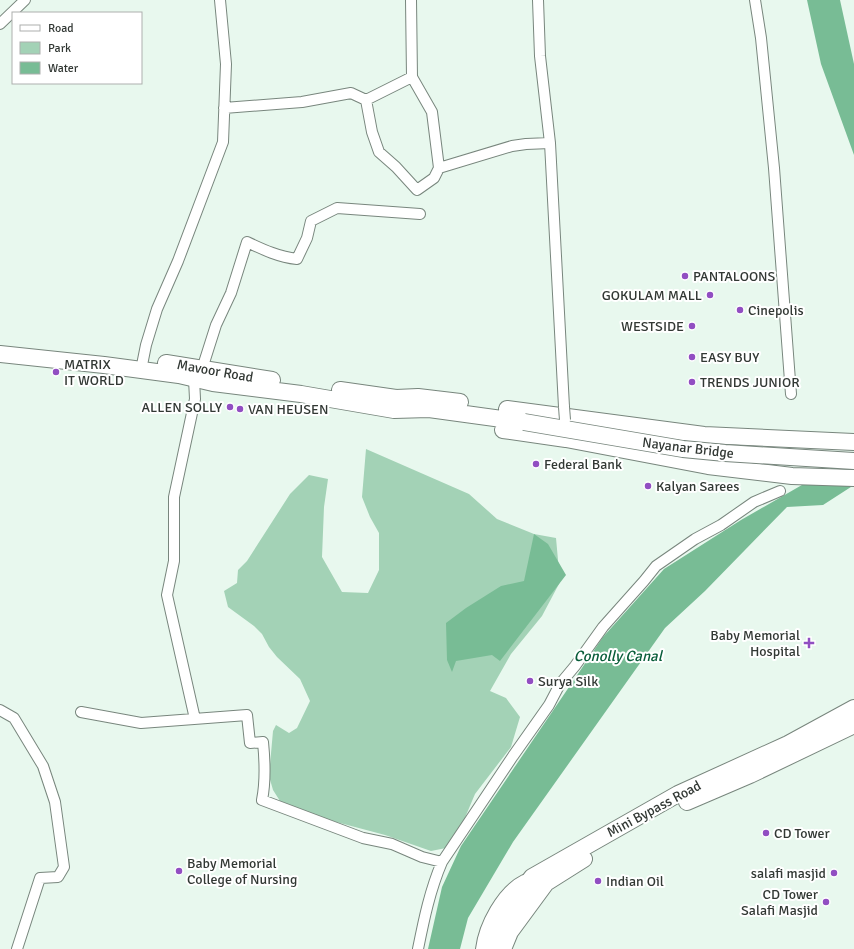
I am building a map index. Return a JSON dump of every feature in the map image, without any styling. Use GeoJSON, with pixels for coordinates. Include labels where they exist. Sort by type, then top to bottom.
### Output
{"type":"FeatureCollection","features":[{"type":"Feature","properties":{"kind":"main road","name":"Mavoor Road"},"geometry":{"type":"LineString","coordinates":[[0,343],[198,374],[302,383],[395,404],[524,422]]}},
{"type":"Feature","properties":{"kind":"main road","name":"Mavoor Road"},"geometry":{"type":"LineString","coordinates":[[0,354],[142,365]]}},
{"type":"Feature","properties":{"kind":"main road"},"geometry":{"type":"LineString","coordinates":[[395,404],[428,397],[581,420],[704,435],[854,442]]}},
{"type":"Feature","properties":{"kind":"main road"},"geometry":{"type":"LineString","coordinates":[[395,404],[437,421],[566,440],[708,466],[792,476],[854,478]]}},
{"type":"Feature","properties":{"kind":"main road","name":"Nayanar Bridge"},"geometry":{"type":"LineString","coordinates":[[524,422],[683,449],[854,461]]}},
{"type":"Feature","properties":{"kind":"main road"},"geometry":{"type":"LineString","coordinates":[[757,472],[748,465],[745,456],[748,449],[753,444],[764,438]]}},
{"type":"Feature","properties":{"kind":"main road","name":"Mini Bypass Road"},"geometry":{"type":"LineString","coordinates":[[488,949],[509,907],[532,877],[580,855],[678,794],[788,744],[848,723],[854,708]]}},
{"type":"Feature","properties":{"kind":"main road","name":"Mini Bypass Road"},"geometry":{"type":"LineString","coordinates":[[503,949],[510,932],[546,883],[580,855]]}},
{"type":"Feature","properties":{"kind":"street"},"geometry":{"type":"LineString","coordinates":[[12,12],[25,0]]}},
{"type":"Feature","properties":{"kind":"street"},"geometry":{"type":"LineString","coordinates":[[142,365],[157,309],[178,260],[223,142],[226,64],[220,0]]}},
{"type":"Feature","properties":{"kind":"street"},"geometry":{"type":"LineString","coordinates":[[366,100],[372,132],[378,152],[396,167],[418,190],[434,178],[439,168],[432,112],[412,77],[411,0]]}},
{"type":"Feature","properties":{"kind":"street"},"geometry":{"type":"LineString","coordinates":[[538,0],[540,56],[550,143],[565,422]]}},
{"type":"Feature","properties":{"kind":"street"},"geometry":{"type":"LineString","coordinates":[[755,0],[774,168],[791,394]]}},
{"type":"Feature","properties":{"kind":"street"},"geometry":{"type":"LineString","coordinates":[[0,24],[12,12]]}},
{"type":"Feature","properties":{"kind":"street"},"geometry":{"type":"LineString","coordinates":[[366,100],[412,77]]}},
{"type":"Feature","properties":{"kind":"street"},"geometry":{"type":"LineString","coordinates":[[224,108],[302,102],[350,93],[366,100]]}},
{"type":"Feature","properties":{"kind":"street"},"geometry":{"type":"LineString","coordinates":[[439,168],[512,146],[550,143]]}},
{"type":"Feature","properties":{"kind":"street"},"geometry":{"type":"LineString","coordinates":[[195,719],[167,595],[174,561],[174,497],[195,399],[198,374],[216,325],[231,293],[247,242],[269,253],[286,258],[297,259],[307,238],[311,221],[337,208],[420,214]]}},
{"type":"Feature","properties":{"kind":"street"},"geometry":{"type":"LineString","coordinates":[[418,949],[425,914],[434,882],[442,862],[526,740],[549,705],[560,684],[603,627],[656,566],[696,539],[721,525],[754,502],[780,491]]}},
{"type":"Feature","properties":{"kind":"street"},"geometry":{"type":"LineString","coordinates":[[0,710],[14,718],[43,766],[55,802],[64,867],[58,877],[40,878],[17,949]]}},
{"type":"Feature","properties":{"kind":"street"},"geometry":{"type":"LineString","coordinates":[[81,712],[141,724],[247,715],[250,743],[263,742],[265,784],[262,800],[363,838],[392,844],[422,857],[442,862]]}},
{"type":"Feature","properties":{"kind":"street"},"geometry":{"type":"LineString","coordinates":[[481,949],[483,937],[502,899],[519,883],[532,877]]}},
{"type":"Feature","properties":{"kind":"green space"},"geometry":{"type":"Polygon","coordinates":[[[366,449],[469,494],[497,519],[534,534],[556,538],[560,582],[542,616],[511,654],[490,691],[506,698],[520,717],[511,747],[475,794],[464,820],[446,848],[431,851],[385,835],[325,819],[280,801],[273,790],[269,776],[273,731],[276,725],[289,733],[297,728],[310,701],[300,679],[277,657],[269,647],[262,634],[254,626],[228,607],[224,591],[237,583],[238,570],[247,561],[290,494],[309,475],[328,479],[324,507],[322,557],[342,592],[368,593],[379,570],[379,533],[370,517],[362,497],[366,449]]]}},
{"type":"Feature","properties":{"kind":"water"},"geometry":{"type":"Polygon","coordinates":[[[807,0],[840,0],[854,64],[854,155],[821,64],[807,0]]]}},
{"type":"Feature","properties":{"kind":"water","name":"Conolly Canal"},"geometry":{"type":"Polygon","coordinates":[[[854,455],[854,485],[823,505],[787,507],[705,591],[665,628],[513,842],[468,918],[460,949],[428,949],[442,887],[461,846],[603,637],[664,569],[741,520],[854,455]]]}},
{"type":"Feature","properties":{"kind":"water"},"geometry":{"type":"Polygon","coordinates":[[[534,534],[548,544],[566,575],[500,661],[492,655],[456,661],[452,672],[447,660],[446,623],[466,608],[501,586],[524,581],[534,534]]]}},
{"type":"Feature","properties":{"kind":"place","name":"PANTALOONS"},"geometry":{"type":"Point","coordinates":[685,276]}},
{"type":"Feature","properties":{"kind":"place","name":"GOKULAM MALL"},"geometry":{"type":"Point","coordinates":[710,295]}},
{"type":"Feature","properties":{"kind":"place","name":"Cinepolis"},"geometry":{"type":"Point","coordinates":[740,310]}},
{"type":"Feature","properties":{"kind":"place","name":"WESTSIDE"},"geometry":{"type":"Point","coordinates":[692,326]}},
{"type":"Feature","properties":{"kind":"place","name":"EASY BUY"},"geometry":{"type":"Point","coordinates":[692,357]}},
{"type":"Feature","properties":{"kind":"place","name":"MATRIX IT WORLD"},"geometry":{"type":"Point","coordinates":[56,372]}},
{"type":"Feature","properties":{"kind":"place","name":"TRENDS JUNIOR"},"geometry":{"type":"Point","coordinates":[692,382]}},
{"type":"Feature","properties":{"kind":"place","name":"ALLEN SOLLY"},"geometry":{"type":"Point","coordinates":[230,407]}},
{"type":"Feature","properties":{"kind":"place","name":"VAN HEUSEN"},"geometry":{"type":"Point","coordinates":[240,409]}},
{"type":"Feature","properties":{"kind":"place","name":"Federal Bank"},"geometry":{"type":"Point","coordinates":[536,464]}},
{"type":"Feature","properties":{"kind":"place","name":"Kalyan Sarees"},"geometry":{"type":"Point","coordinates":[648,486]}},
{"type":"Feature","properties":{"kind":"place","name":"Baby Memorial Hospital"},"geometry":{"type":"Point","coordinates":[809,643]}},
{"type":"Feature","properties":{"kind":"place","name":"Surya Silk"},"geometry":{"type":"Point","coordinates":[530,681]}},
{"type":"Feature","properties":{"kind":"place","name":"CD Tower"},"geometry":{"type":"Point","coordinates":[766,833]}},
{"type":"Feature","properties":{"kind":"place","name":"Baby Memorial College of Nursing"},"geometry":{"type":"Point","coordinates":[179,871]}},
{"type":"Feature","properties":{"kind":"place","name":"salafi masjid"},"geometry":{"type":"Point","coordinates":[834,873]}},
{"type":"Feature","properties":{"kind":"place","name":"Indian Oil"},"geometry":{"type":"Point","coordinates":[598,881]}},
{"type":"Feature","properties":{"kind":"place","name":"CD Tower Salafi Masjid"},"geometry":{"type":"Point","coordinates":[826,902]}}]}
